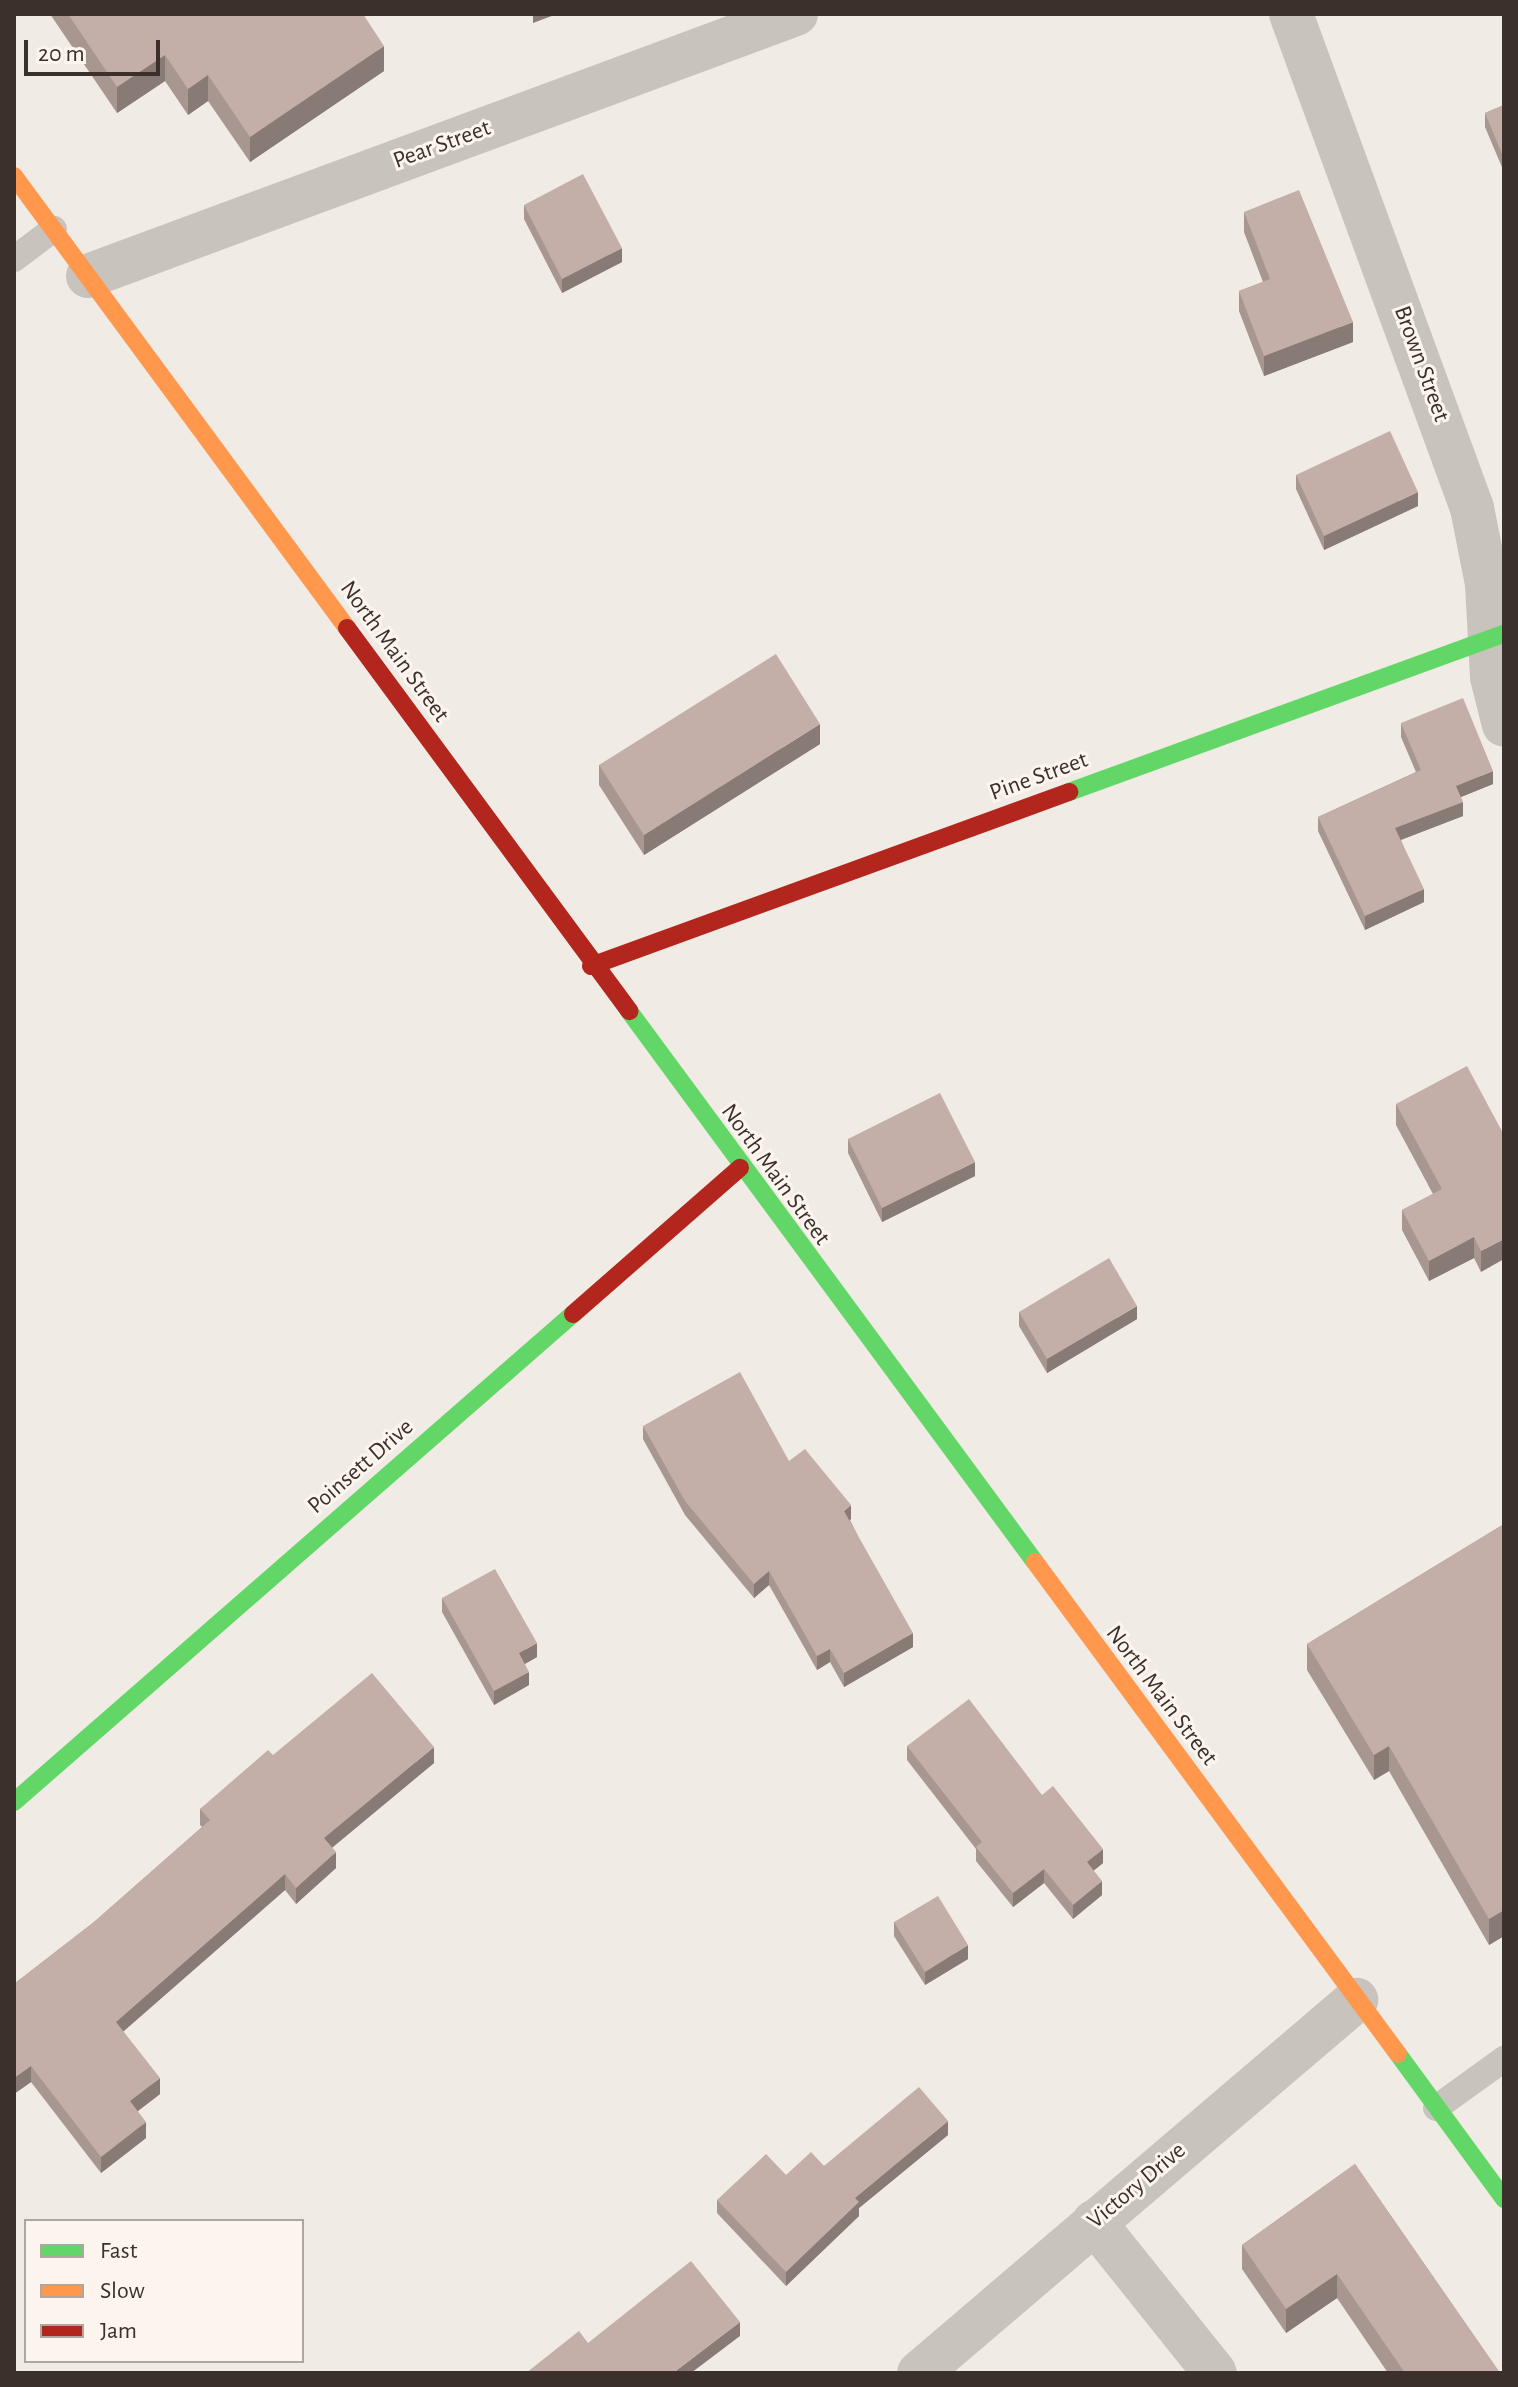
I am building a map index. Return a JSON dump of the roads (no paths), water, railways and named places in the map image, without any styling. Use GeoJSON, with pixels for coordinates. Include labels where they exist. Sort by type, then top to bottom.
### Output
{"type":"FeatureCollection","features":[{"type":"Feature","properties":{"kind":"main road","name":"North Main Street"},"geometry":{"type":"LineString","coordinates":[[14,176],[591,966],[1504,2199]]}},
{"type":"Feature","properties":{"kind":"main road","name":"Pine Street"},"geometry":{"type":"LineString","coordinates":[[591,966],[1496,637]]}},
{"type":"Feature","properties":{"kind":"main road","name":"Poinsett Drive"},"geometry":{"type":"LineString","coordinates":[[14,1802],[740,1168]]}},
{"type":"Feature","properties":{"kind":"street","name":"Pear Street"},"geometry":{"type":"LineString","coordinates":[[88,276],[796,14]]}},
{"type":"Feature","properties":{"kind":"street","name":"Brown Street"},"geometry":{"type":"LineString","coordinates":[[1291,14],[1472,508],[1496,637],[1504,725]]}},
{"type":"Feature","properties":{"kind":"street","name":"Victory Drive"},"geometry":{"type":"LineString","coordinates":[[919,2373],[1356,2000]]}},
{"type":"Feature","properties":{"kind":"street"},"geometry":{"type":"LineString","coordinates":[[1094,2222],[1215,2373]]}},
{"type":"Feature","properties":{"kind":"lane"},"geometry":{"type":"LineString","coordinates":[[14,259],[54,229]]}},
{"type":"Feature","properties":{"kind":"lane"},"geometry":{"type":"LineString","coordinates":[[1436,2108],[1504,2059]]}}]}
